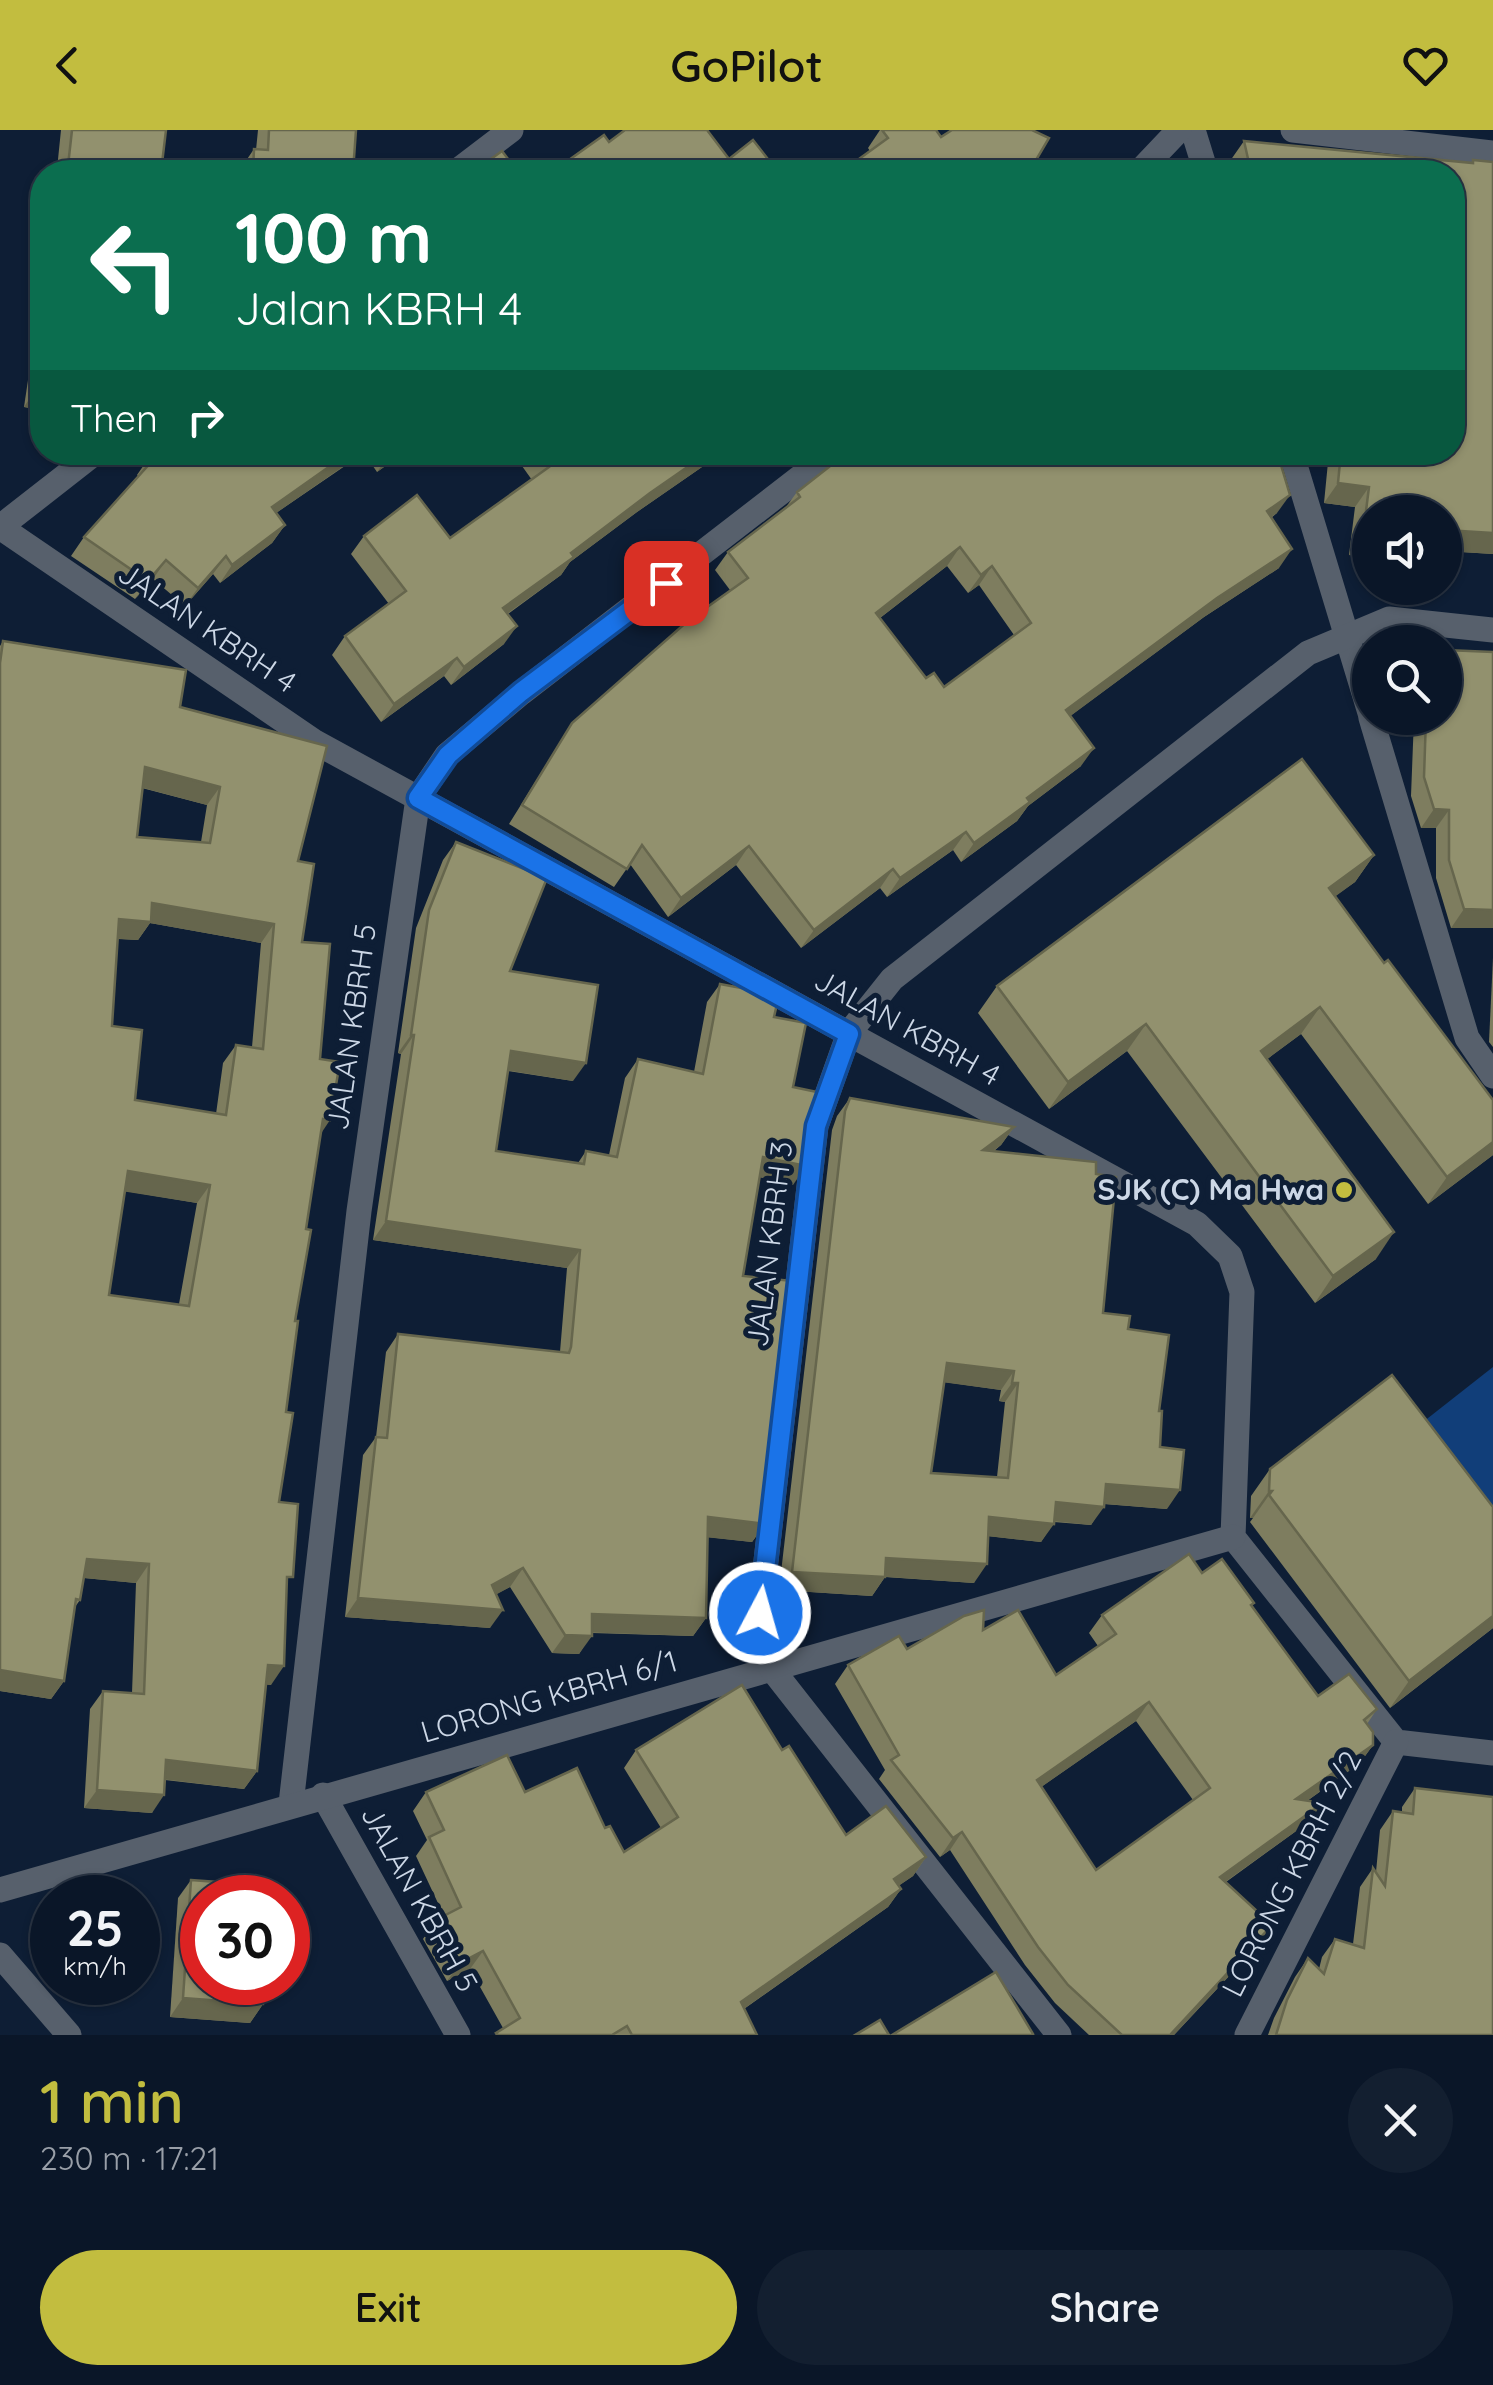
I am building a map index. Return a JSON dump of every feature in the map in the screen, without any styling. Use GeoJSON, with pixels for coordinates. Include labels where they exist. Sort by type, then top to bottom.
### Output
{"type":"FeatureCollection","features":[{"type":"Feature","properties":{"kind":"street"},"geometry":{"type":"LineString","coordinates":[[472,160],[511,130]]}},
{"type":"Feature","properties":{"kind":"street"},"geometry":{"type":"LineString","coordinates":[[1150,160],[1179,130]]}},
{"type":"Feature","properties":{"kind":"street"},"geometry":{"type":"LineString","coordinates":[[1193,130],[1202,160]]}},
{"type":"Feature","properties":{"kind":"street"},"geometry":{"type":"LineString","coordinates":[[1293,130],[1399,136],[1493,153]]}},
{"type":"Feature","properties":{"kind":"street"},"geometry":{"type":"LineString","coordinates":[[0,527],[79,465]]}},
{"type":"Feature","properties":{"kind":"street","name":"JALAN KBRH 5"},"geometry":{"type":"LineString","coordinates":[[291,1804],[359,1211],[418,798],[448,755],[521,692],[816,465]]}},
{"type":"Feature","properties":{"kind":"street"},"geometry":{"type":"LineString","coordinates":[[1295,465],[1352,651]]}},
{"type":"Feature","properties":{"kind":"street","name":"JALAN KBRH 4"},"geometry":{"type":"LineString","coordinates":[[0,527],[315,742],[1197,1224],[1230,1256],[1242,1292],[1232,1537]]}},
{"type":"Feature","properties":{"kind":"street","name":"JALAN KBRH 3"},"geometry":{"type":"LineString","coordinates":[[1060,2035],[771,1668],[760,1613],[816,1126],[849,1034],[892,979],[1308,653],[1389,619],[1493,630]]}},
{"type":"Feature","properties":{"kind":"street"},"geometry":{"type":"LineString","coordinates":[[1377,735],[1467,1038],[1493,1076]]}},
{"type":"Feature","properties":{"kind":"street"},"geometry":{"type":"LineString","coordinates":[[1232,1537],[1396,1742],[1493,1753]]}},
{"type":"Feature","properties":{"kind":"street","name":"LORONG KBRH 6/1"},"geometry":{"type":"LineString","coordinates":[[0,1890],[1232,1537]]}},
{"type":"Feature","properties":{"kind":"street","name":"LORONG KBRH 2/2"},"geometry":{"type":"LineString","coordinates":[[1247,2035],[1396,1742]]}},
{"type":"Feature","properties":{"kind":"street","name":"JALAN KBRH 5"},"geometry":{"type":"LineString","coordinates":[[323,1795],[458,2035]]}},
{"type":"Feature","properties":{"kind":"street"},"geometry":{"type":"LineString","coordinates":[[0,1955],[69,2035]]}},
{"type":"Feature","properties":{"kind":"shaded area"},"geometry":{"type":"Polygon","coordinates":[[[1493,1367],[1493,1581],[1395,1444],[1493,1367]]]}},
{"type":"Feature","properties":{"kind":"building"},"geometry":{"type":"Polygon","coordinates":[[[72,130],[166,130],[162,160],[69,160],[72,130]]]}},
{"type":"Feature","properties":{"kind":"building"},"geometry":{"type":"Polygon","coordinates":[[[269,130],[356,130],[354,160],[254,160],[254,149],[268,150],[269,130]]]}},
{"type":"Feature","properties":{"kind":"building"},"geometry":{"type":"Polygon","coordinates":[[[625,130],[707,130],[729,159],[753,140],[769,160],[569,160],[604,135],[609,142],[625,130]]]}},
{"type":"Feature","properties":{"kind":"building"},"geometry":{"type":"Polygon","coordinates":[[[882,130],[936,130],[941,137],[952,130],[1032,130],[1049,138],[1036,160],[858,160],[888,138],[882,130]]]}},
{"type":"Feature","properties":{"kind":"building"},"geometry":{"type":"Polygon","coordinates":[[[1244,141],[1442,160],[1248,160],[1244,141]]]}},
{"type":"Feature","properties":{"kind":"building"},"geometry":{"type":"Polygon","coordinates":[[[502,151],[509,160],[490,160],[502,151]]]}},
{"type":"Feature","properties":{"kind":"building"},"geometry":{"type":"Polygon","coordinates":[[[1465,162],[1493,162],[1493,533],[1462,531],[1462,495],[1368,495],[1369,487],[1338,483],[1340,465],[1465,465],[1465,162]]]}},
{"type":"Feature","properties":{"kind":"building"},"geometry":{"type":"Polygon","coordinates":[[[149,465],[332,465],[272,507],[285,525],[232,565],[226,556],[198,588],[166,560],[148,581],[84,537],[149,465]]]}},
{"type":"Feature","properties":{"kind":"building"},"geometry":{"type":"Polygon","coordinates":[[[690,465],[503,608],[517,626],[464,667],[457,658],[394,704],[345,636],[406,591],[364,536],[417,495],[450,538],[549,467],[690,465]]]}},
{"type":"Feature","properties":{"kind":"building"},"geometry":{"type":"Polygon","coordinates":[[[831,465],[1281,465],[1290,495],[1267,511],[1292,549],[1217,598],[1066,710],[1094,748],[1027,798],[1030,802],[974,843],[966,832],[900,878],[893,869],[814,930],[749,846],[681,898],[642,845],[627,869],[522,805],[572,723],[689,620],[748,578],[728,552],[800,497],[797,492],[831,465]],[[960,547],[876,613],[926,678],[934,673],[944,687],[1031,623],[992,566],[981,575],[960,547]]]}},
{"type":"Feature","properties":{"kind":"building"},"geometry":{"type":"Polygon","coordinates":[[[3,641],[186,670],[180,707],[327,746],[298,861],[314,864],[302,942],[330,944],[320,1059],[340,1062],[330,1120],[323,1119],[306,1229],[311,1230],[295,1321],[286,1412],[293,1413],[279,1502],[298,1504],[293,1577],[287,1577],[284,1666],[268,1665],[257,1771],[166,1760],[164,1795],[97,1790],[103,1691],[144,1694],[149,1564],[87,1559],[80,1600],[76,1599],[64,1681],[0,1670],[3,641]],[[145,767],[137,837],[210,843],[220,787],[145,767]],[[152,903],[151,922],[119,919],[112,1026],[142,1030],[135,1100],[226,1115],[236,1045],[263,1049],[274,924],[152,903]],[[128,1171],[109,1295],[189,1306],[210,1185],[128,1171]]]}},
{"type":"Feature","properties":{"kind":"building"},"geometry":{"type":"Polygon","coordinates":[[[1462,651],[1493,652],[1493,910],[1464,909],[1449,860],[1449,810],[1434,809],[1424,777],[1425,735],[1462,735],[1462,651]]]}},
{"type":"Feature","properties":{"kind":"building"},"geometry":{"type":"Polygon","coordinates":[[[1302,759],[1374,855],[1329,888],[1493,1100],[1493,1142],[1447,1177],[1320,1007],[1261,1051],[1394,1232],[1333,1276],[1146,1024],[1068,1082],[997,986],[1302,759]]]}},
{"type":"Feature","properties":{"kind":"building"},"geometry":{"type":"Polygon","coordinates":[[[456,842],[547,878],[510,971],[598,985],[586,1063],[511,1051],[496,1151],[584,1164],[586,1151],[617,1157],[638,1059],[703,1074],[720,984],[779,995],[774,1017],[806,1023],[793,1087],[817,1092],[806,1166],[763,1157],[743,1276],[793,1281],[765,1524],[708,1517],[706,1618],[592,1614],[592,1636],[565,1635],[523,1568],[492,1585],[503,1610],[358,1598],[376,1437],[387,1438],[398,1334],[569,1353],[571,1347],[580,1250],[386,1221],[429,910],[456,842]]]}},
{"type":"Feature","properties":{"kind":"building"},"geometry":{"type":"Polygon","coordinates":[[[850,1098],[1014,1127],[983,1150],[1096,1162],[1096,1174],[1116,1177],[1103,1313],[1130,1316],[1128,1329],[1169,1335],[1159,1411],[1160,1447],[1184,1450],[1180,1490],[1106,1484],[1104,1507],[1056,1502],[1054,1524],[989,1517],[987,1564],[886,1558],[885,1577],[792,1572],[845,1111],[850,1098]],[[947,1363],[931,1473],[1008,1478],[1018,1383],[1012,1383],[1014,1371],[947,1363]]]}},
{"type":"Feature","properties":{"kind":"building"},"geometry":{"type":"Polygon","coordinates":[[[1392,1375],[1493,1507],[1493,1616],[1409,1681],[1269,1495],[1270,1469],[1392,1375]]]}},
{"type":"Feature","properties":{"kind":"building"},"geometry":{"type":"Polygon","coordinates":[[[1189,1554],[1202,1573],[1222,1559],[1318,1696],[1349,1674],[1377,1709],[1364,1720],[1373,1732],[1373,1745],[1296,1799],[1323,1803],[1220,1877],[1272,1925],[1170,2035],[1122,2035],[1068,1985],[1038,1947],[962,1832],[953,1838],[891,1760],[899,1755],[848,1665],[899,1636],[907,1649],[964,1616],[984,1610],[983,1630],[1018,1610],[1056,1675],[1116,1634],[1102,1615],[1189,1554]],[[1149,1702],[1037,1780],[1096,1870],[1210,1788],[1149,1702]]]}},
{"type":"Feature","properties":{"kind":"building"},"geometry":{"type":"Polygon","coordinates":[[[742,1685],[782,1750],[789,1746],[846,1835],[886,1806],[926,1857],[894,1879],[901,1889],[741,2002],[757,2035],[632,2035],[627,2026],[612,2035],[498,2035],[520,2018],[483,1951],[460,1963],[436,1920],[461,1907],[429,1837],[444,1830],[426,1792],[507,1755],[525,1792],[577,1768],[605,1828],[610,1826],[624,1852],[678,1817],[636,1750],[742,1685]]]}},
{"type":"Feature","properties":{"kind":"building"},"geometry":{"type":"Polygon","coordinates":[[[1415,1788],[1493,1797],[1493,2035],[1276,2035],[1287,2000],[1308,1958],[1324,1974],[1335,1939],[1364,1948],[1373,1868],[1385,1886],[1393,1811],[1413,1814],[1415,1788]]]}},
{"type":"Feature","properties":{"kind":"building"},"geometry":{"type":"Polygon","coordinates":[[[996,1972],[1033,2034],[892,2035],[996,1972]]]}},
{"type":"Feature","properties":{"kind":"building"},"geometry":{"type":"Polygon","coordinates":[[[880,2020],[889,2035],[855,2035],[880,2020]]]}},
{"type":"Feature","properties":{"kind":"place","name":"SJK (C) Ma Hwa"},"geometry":{"type":"Point","coordinates":[1344,1190]}},
{"type":"Feature","properties":{"kind":"route"},"geometry":{"type":"LineString","coordinates":[[666,583],[521,692],[448,755],[418,798],[849,1034],[816,1126],[760,1613]]}}]}
